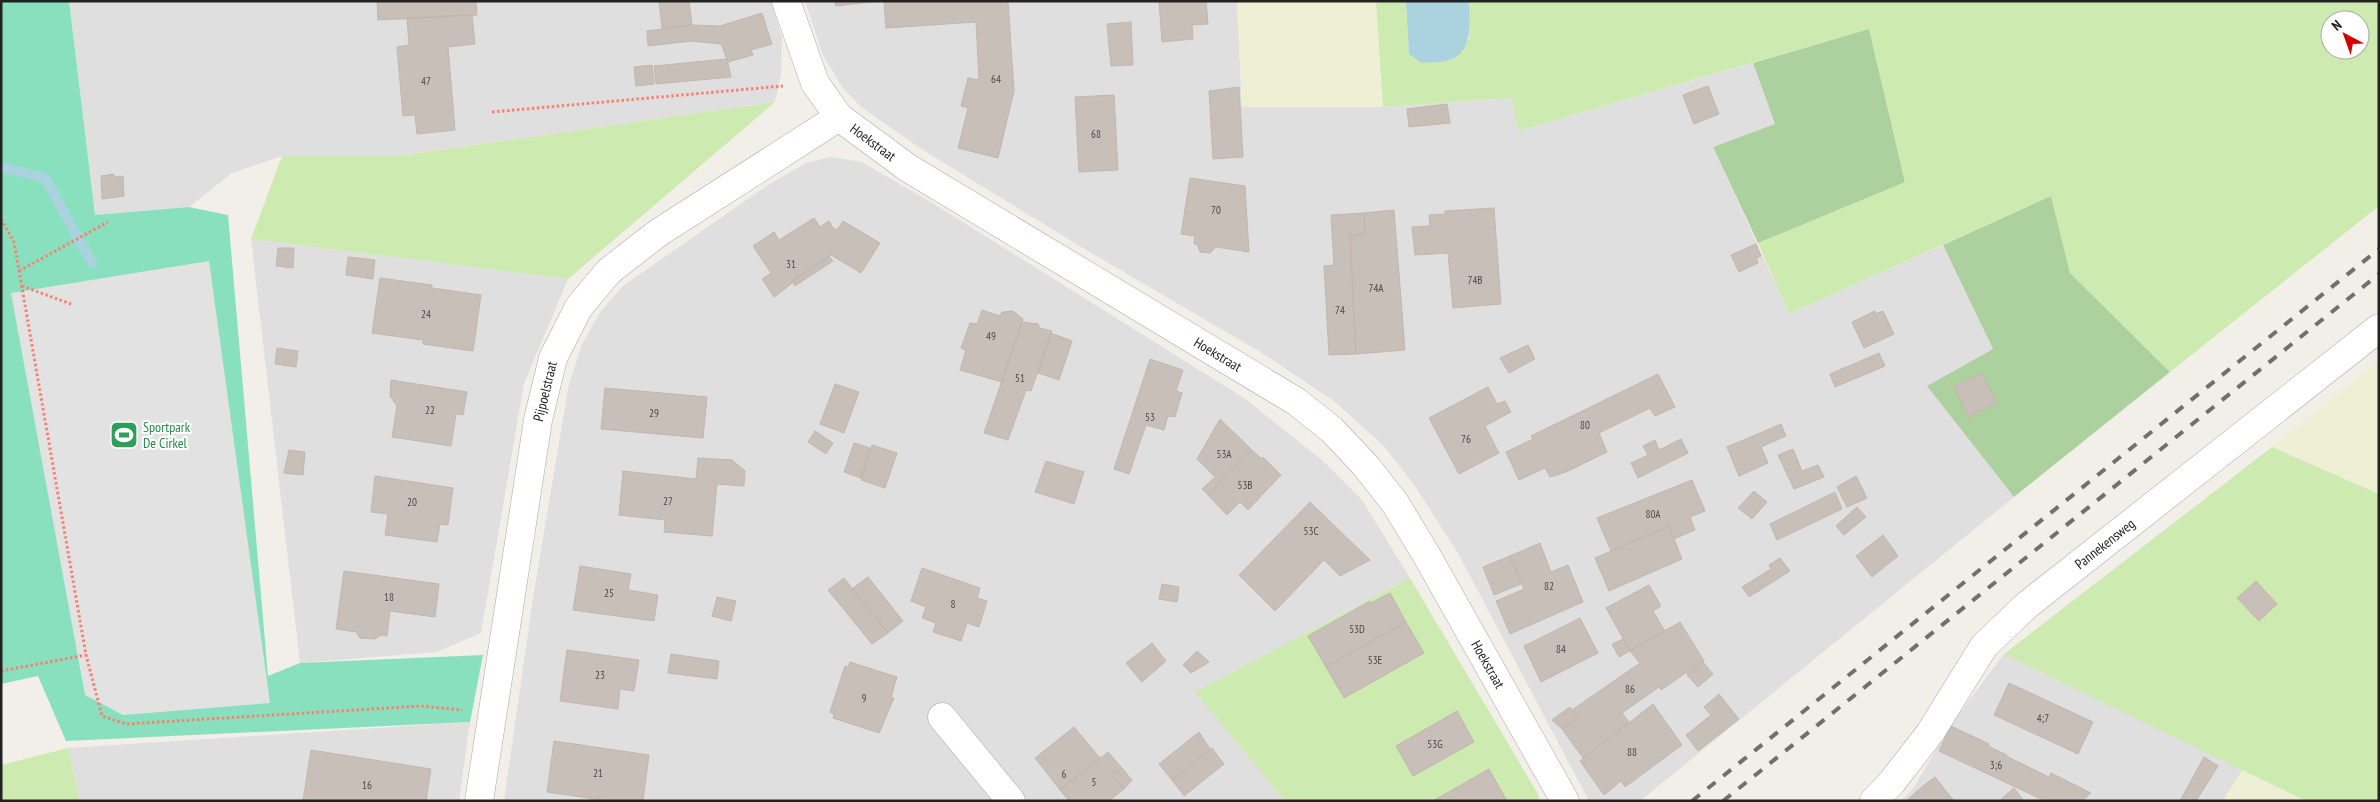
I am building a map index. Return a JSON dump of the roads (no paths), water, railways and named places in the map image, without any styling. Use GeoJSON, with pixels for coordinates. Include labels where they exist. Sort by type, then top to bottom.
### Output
{"type":"FeatureCollection","features":[{"type":"Feature","properties":{"kind":"street","name":"Hoekstraat"},"geometry":{"type":"LineString","coordinates":[[786,1],[815,83],[839,117],[908,168],[1297,402],[1332,430],[1395,503],[1427,556],[1565,801]]}},
{"type":"Feature","properties":{"kind":"street","name":"Pijpoelstraat"},"geometry":{"type":"LineString","coordinates":[[479,801],[538,420],[553,358],[579,307],[609,271],[658,233],[839,117]]}},
{"type":"Feature","properties":{"kind":"street","name":"Pannekensweg"},"geometry":{"type":"LineString","coordinates":[[1874,801],[1892,782],[1930,733],[1984,646],[2027,605],[2379,328]]}},
{"type":"Feature","properties":{"kind":"street"},"geometry":{"type":"LineString","coordinates":[[942,717],[1011,801]]}},
{"type":"Feature","properties":{"kind":"water"},"geometry":{"type":"Polygon","coordinates":[[[1406,1],[1469,1],[1469,34],[1464,49],[1452,59],[1445,61],[1421,63],[1409,54],[1406,1]]]}},
{"type":"Feature","properties":{"kind":"waterway"},"geometry":{"type":"LineString","coordinates":[[1,167],[45,178],[92,263]]}},
{"type":"Feature","properties":{"kind":"railway"},"geometry":{"type":"LineString","coordinates":[[1692,801],[2379,249]]}},
{"type":"Feature","properties":{"kind":"railway"},"geometry":{"type":"LineString","coordinates":[[1723,801],[2379,274]]}},
{"type":"Feature","properties":{"kind":"place","name":"Sportpark De Cirkel"},"geometry":{"type":"Point","coordinates":[124,435]}}]}
